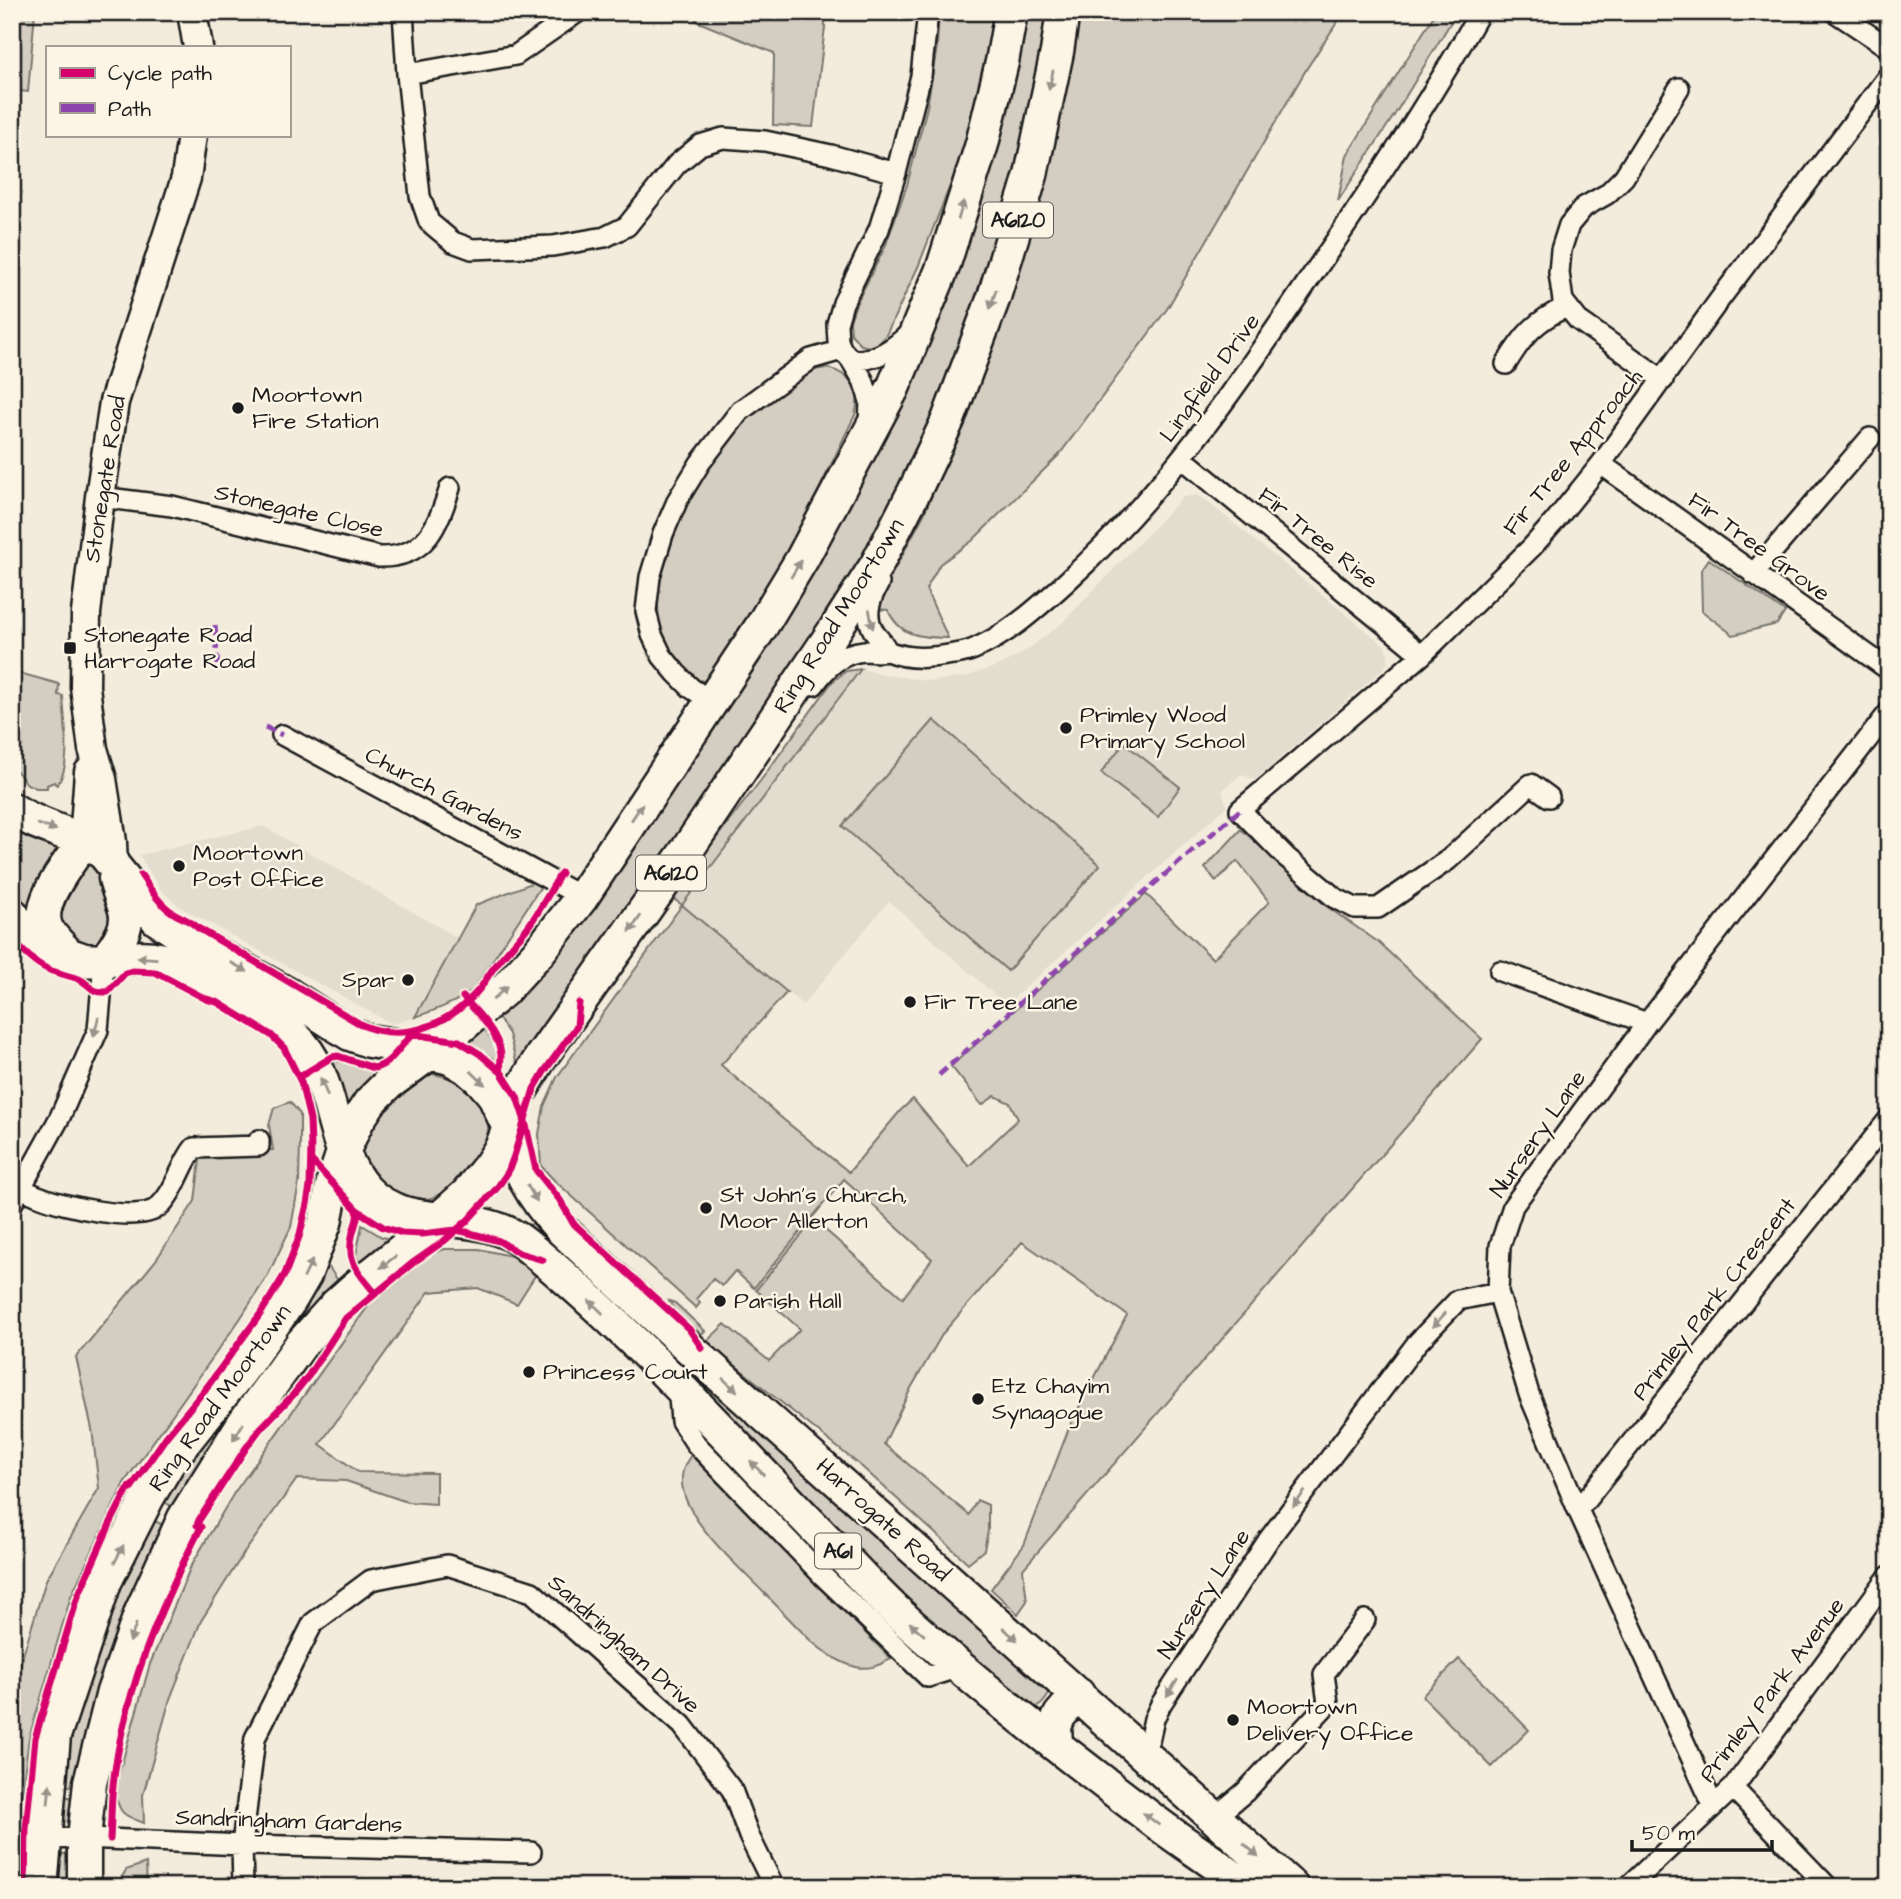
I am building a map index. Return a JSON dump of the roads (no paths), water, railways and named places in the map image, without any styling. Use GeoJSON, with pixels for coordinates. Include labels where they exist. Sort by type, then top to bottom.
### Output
{"type":"FeatureCollection","features":[{"type":"Feature","properties":{"kind":"highway","name":"A6120"},"geometry":{"type":"LineString","coordinates":[[430,1053],[503,991],[538,953],[582,897],[761,627],[802,559],[893,388],[943,267],[982,145],[1011,12]]}},
{"type":"Feature","properties":{"kind":"highway","name":"Ring Road Moortown"},"geometry":{"type":"LineString","coordinates":[[508,1127],[517,1097],[541,1057],[687,850],[831,636],[877,564],[914,492],[948,420],[994,297],[1031,175],[1063,12]]}},
{"type":"Feature","properties":{"kind":"highway"},"geometry":{"type":"LineString","coordinates":[[12,809],[26,819],[84,841],[103,854],[157,919],[289,995],[350,1034],[369,1041],[450,1058],[467,1068],[493,1094],[508,1127],[501,1147],[479,1181],[439,1218],[406,1214],[392,1209],[365,1189],[355,1175],[343,1152],[331,1106],[315,1066],[296,1038],[283,1027],[206,980],[172,963],[144,957],[86,960],[54,954],[34,941],[12,914]]}},
{"type":"Feature","properties":{"kind":"highway"},"geometry":{"type":"LineString","coordinates":[[69,955],[47,928],[45,905],[52,888],[84,841]]}},
{"type":"Feature","properties":{"kind":"highway"},"geometry":{"type":"LineString","coordinates":[[106,960],[122,936],[127,914],[115,882],[113,866]]}},
{"type":"Feature","properties":{"kind":"highway"},"geometry":{"type":"LineString","coordinates":[[343,1152],[370,1102],[388,1084],[430,1053]]}},
{"type":"Feature","properties":{"kind":"highway","name":"Harrogate Road"},"geometry":{"type":"LineString","coordinates":[[508,1127],[514,1156],[528,1187],[560,1228],[697,1355],[1292,1887]]}},
{"type":"Feature","properties":{"kind":"highway","name":"Ring Road Moortown"},"geometry":{"type":"LineString","coordinates":[[43,1887],[54,1737],[104,1582],[170,1460],[240,1372],[301,1283],[316,1252],[343,1152]]}},
{"type":"Feature","properties":{"kind":"highway","name":"Ring Road Moortown"},"geometry":{"type":"LineString","coordinates":[[84,1887],[84,1838],[90,1783],[113,1692],[141,1612],[184,1518],[243,1424],[302,1343],[335,1305],[439,1218]]}},
{"type":"Feature","properties":{"kind":"highway","name":"A61"},"geometry":{"type":"LineString","coordinates":[[439,1218],[467,1221],[511,1233],[581,1293],[678,1384],[895,1610],[960,1667],[1157,1824],[1246,1887]]}},
{"type":"Feature","properties":{"kind":"highway"},"geometry":{"type":"LineString","coordinates":[[1056,1744],[1055,1726],[1060,1715],[1078,1695]]}},
{"type":"Feature","properties":{"kind":"highway"},"geometry":{"type":"LineString","coordinates":[[1157,1765],[1174,1795],[1202,1823],[1203,1834],[1192,1847]]}},
{"type":"Feature","properties":{"kind":"main road"},"geometry":{"type":"LineString","coordinates":[[192,12],[198,46]]}},
{"type":"Feature","properties":{"kind":"main road","name":"Stonegate Road"},"geometry":{"type":"LineString","coordinates":[[113,866],[102,779],[93,749],[85,687],[86,613],[114,402],[186,178],[192,136]]}},
{"type":"Feature","properties":{"kind":"main road","name":"Stonegate Road"},"geometry":{"type":"LineString","coordinates":[[84,841],[87,781],[93,749]]}},
{"type":"Feature","properties":{"kind":"street"},"geometry":{"type":"LineString","coordinates":[[403,12],[420,195],[429,222],[453,242],[472,249],[554,246],[606,237],[627,226],[677,164],[692,151],[700,145],[723,138],[765,141],[896,173]]}},
{"type":"Feature","properties":{"kind":"street"},"geometry":{"type":"LineString","coordinates":[[407,74],[516,55],[578,12]]}},
{"type":"Feature","properties":{"kind":"street"},"geometry":{"type":"LineString","coordinates":[[869,434],[870,401],[863,380],[838,341],[837,324],[843,303],[879,229],[909,129],[921,76],[928,12]]}},
{"type":"Feature","properties":{"kind":"street","name":"Lingfield Drive"},"geometry":{"type":"LineString","coordinates":[[687,850],[832,664],[845,655],[856,652],[887,651],[900,656],[932,658],[972,651],[1001,635],[1033,612],[1091,560],[1136,513],[1182,458],[1265,345],[1361,204],[1480,12]]}},
{"type":"Feature","properties":{"kind":"street"},"geometry":{"type":"LineString","coordinates":[[1835,12],[1889,48]]}},
{"type":"Feature","properties":{"kind":"street","name":"Fir Tree Approach"},"geometry":{"type":"LineString","coordinates":[[1549,797],[1531,784],[1448,860],[1378,908],[1355,908],[1335,898],[1286,858],[1241,810],[1422,655],[1555,521],[1601,464],[1720,299],[1889,75]]}},
{"type":"Feature","properties":{"kind":"street"},"geometry":{"type":"LineString","coordinates":[[1663,380],[1578,320],[1563,301],[1559,273],[1561,250],[1569,225],[1584,207],[1607,194],[1624,177],[1679,88]]}},
{"type":"Feature","properties":{"kind":"street"},"geometry":{"type":"LineString","coordinates":[[1506,364],[1532,327],[1548,315],[1566,307]]}},
{"type":"Feature","properties":{"kind":"street"},"geometry":{"type":"LineString","coordinates":[[711,701],[691,688],[662,656],[652,635],[646,611],[650,577],[663,534],[678,499],[699,463],[740,411],[811,359],[846,355],[863,360],[884,354],[920,323]]}},
{"type":"Feature","properties":{"kind":"street"},"geometry":{"type":"LineString","coordinates":[[887,651],[885,644],[874,633],[868,617],[869,607],[948,420]]}},
{"type":"Feature","properties":{"kind":"street"},"geometry":{"type":"LineString","coordinates":[[1753,574],[1870,438]]}},
{"type":"Feature","properties":{"kind":"street","name":"Fir Tree Rise"},"geometry":{"type":"LineString","coordinates":[[1182,458],[1422,655]]}},
{"type":"Feature","properties":{"kind":"street","name":"Fir Tree Grove"},"geometry":{"type":"LineString","coordinates":[[1601,464],[1889,670]]}},
{"type":"Feature","properties":{"kind":"street","name":"Stonegate Close"},"geometry":{"type":"LineString","coordinates":[[100,497],[172,506],[379,557],[393,557],[418,548],[429,538],[450,488]]}},
{"type":"Feature","properties":{"kind":"street","name":"Nursery Lane"},"geometry":{"type":"LineString","coordinates":[[1157,1765],[1154,1719],[1161,1704],[1269,1539],[1417,1343],[1458,1300],[1498,1292],[1500,1246],[1513,1206],[1647,1023],[1889,712]]}},
{"type":"Feature","properties":{"kind":"street","name":"Church Gardens"},"geometry":{"type":"LineString","coordinates":[[282,734],[582,897]]}},
{"type":"Feature","properties":{"kind":"street"},"geometry":{"type":"LineString","coordinates":[[106,960],[98,1030],[60,1117],[17,1196],[40,1197],[103,1212],[138,1214],[157,1208],[194,1148],[259,1146],[259,1140]]}},
{"type":"Feature","properties":{"kind":"street"},"geometry":{"type":"LineString","coordinates":[[1500,971],[1647,1023]]}},
{"type":"Feature","properties":{"kind":"street","name":"Primley Park Crescent"},"geometry":{"type":"LineString","coordinates":[[1578,1510],[1889,1119]]}},
{"type":"Feature","properties":{"kind":"street"},"geometry":{"type":"LineString","coordinates":[[1498,1292],[1529,1394],[1578,1510],[1713,1805]]}},
{"type":"Feature","properties":{"kind":"street","name":"Sandringham Drive"},"geometry":{"type":"LineString","coordinates":[[243,1887],[242,1845],[255,1738],[313,1623],[372,1580],[447,1565],[532,1592],[682,1725],[732,1790],[749,1836],[774,1887]]}},
{"type":"Feature","properties":{"kind":"street","name":"Primley Park Avenue"},"geometry":{"type":"LineString","coordinates":[[1629,1887],[1733,1788],[1889,1576]]}},
{"type":"Feature","properties":{"kind":"street"},"geometry":{"type":"LineString","coordinates":[[1215,1817],[1245,1792],[1328,1703],[1324,1674],[1366,1620]]}},
{"type":"Feature","properties":{"kind":"street"},"geometry":{"type":"LineString","coordinates":[[1733,1788],[1828,1887]]}},
{"type":"Feature","properties":{"kind":"street","name":"Sandringham Gardens"},"geometry":{"type":"LineString","coordinates":[[45,1839],[531,1852]]}},
{"type":"Feature","properties":{"kind":"place","name":"Moortown Fire Station"},"geometry":{"type":"Point","coordinates":[238,408]}},
{"type":"Feature","properties":{"kind":"place","name":"Stonegate Road Harrogate Road"},"geometry":{"type":"Point","coordinates":[70,648]}},
{"type":"Feature","properties":{"kind":"place","name":"Primley Wood Primary School"},"geometry":{"type":"Point","coordinates":[1066,728]}},
{"type":"Feature","properties":{"kind":"place","name":"Moortown Post Office"},"geometry":{"type":"Point","coordinates":[179,866]}},
{"type":"Feature","properties":{"kind":"place","name":"Spar"},"geometry":{"type":"Point","coordinates":[408,980]}},
{"type":"Feature","properties":{"kind":"place","name":"Fir Tree Lane"},"geometry":{"type":"Point","coordinates":[910,1002]}},
{"type":"Feature","properties":{"kind":"place","name":"St John's Church, Moor Allerton"},"geometry":{"type":"Point","coordinates":[706,1208]}},
{"type":"Feature","properties":{"kind":"place","name":"Parish Hall"},"geometry":{"type":"Point","coordinates":[720,1301]}},
{"type":"Feature","properties":{"kind":"place","name":"Princess Court"},"geometry":{"type":"Point","coordinates":[529,1372]}},
{"type":"Feature","properties":{"kind":"place","name":"Etz Chayim Synagogue"},"geometry":{"type":"Point","coordinates":[978,1399]}},
{"type":"Feature","properties":{"kind":"place","name":"Moortown Delivery Office"},"geometry":{"type":"Point","coordinates":[1233,1720]}}]}
